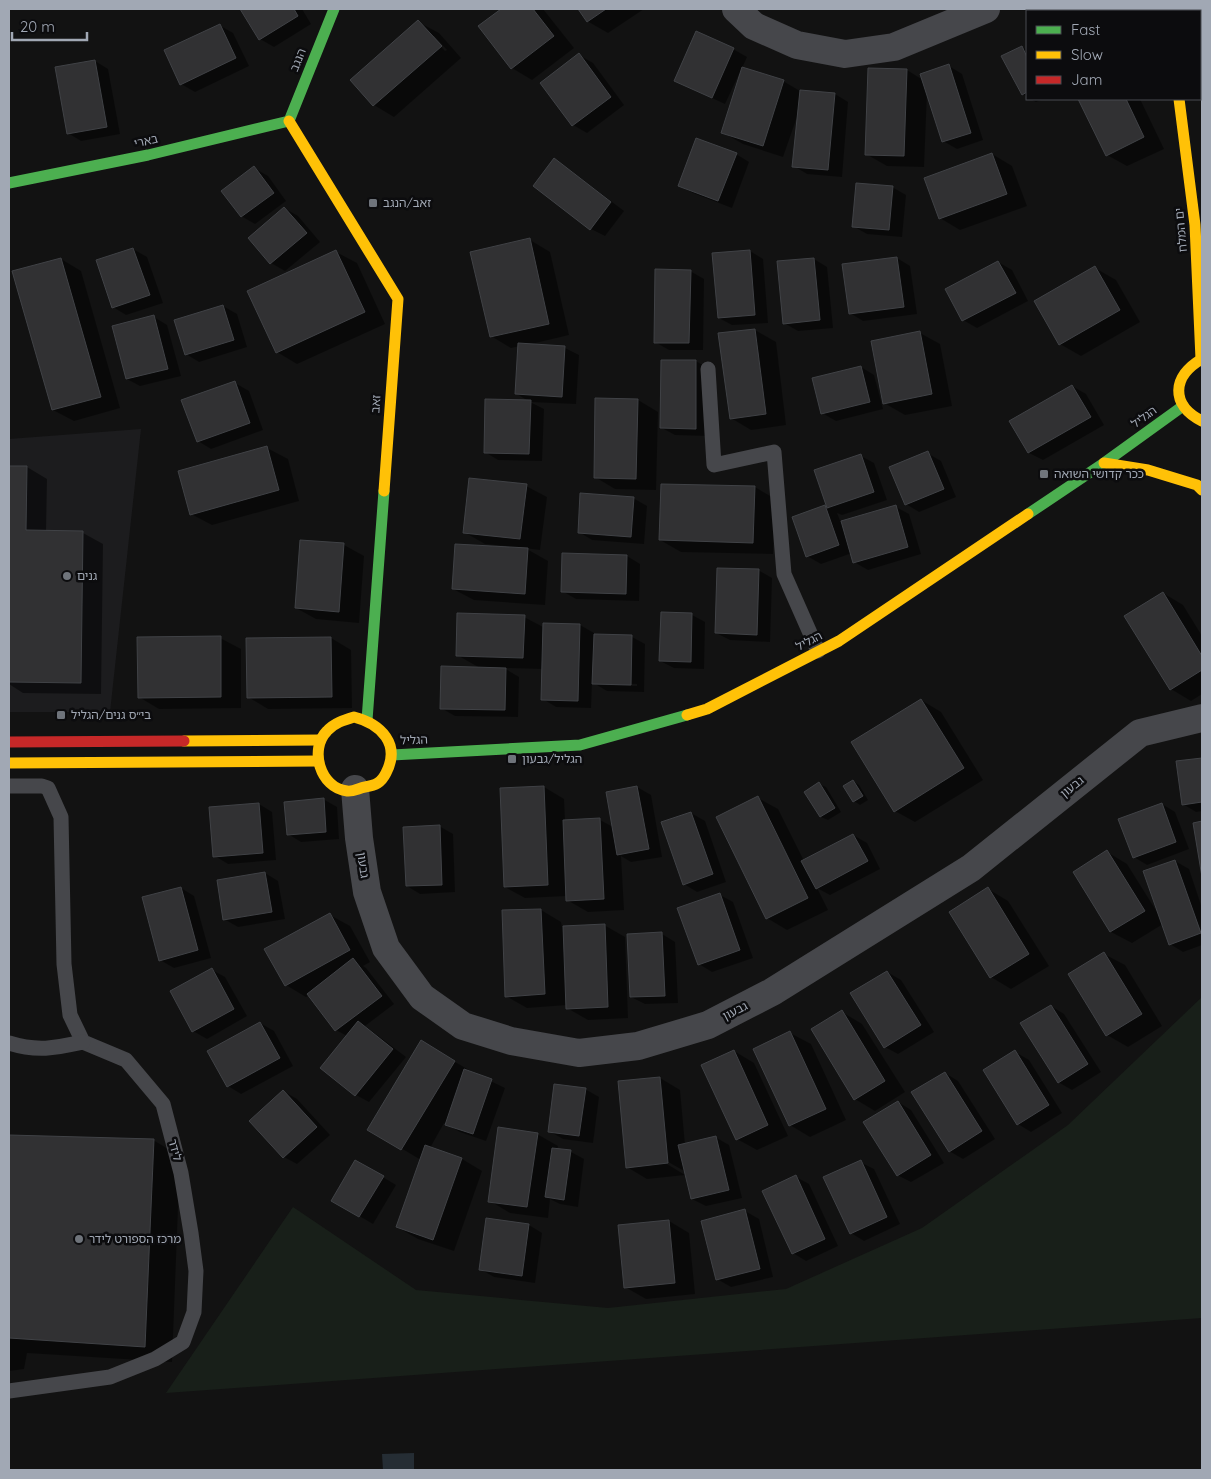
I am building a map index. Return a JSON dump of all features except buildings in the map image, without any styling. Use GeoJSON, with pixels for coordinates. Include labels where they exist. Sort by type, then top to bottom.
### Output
{"type":"FeatureCollection","features":[{"type":"Feature","properties":{"kind":"street","name":"הנגב"},"geometry":{"type":"LineString","coordinates":[[289,121],[334,9]]}},
{"type":"Feature","properties":{"kind":"street"},"geometry":{"type":"LineString","coordinates":[[736,9],[754,26],[798,45],[845,54],[894,47],[959,14],[986,9]]}},
{"type":"Feature","properties":{"kind":"street","name":"ים המלח"},"geometry":{"type":"LineString","coordinates":[[1179,100],[1200,276],[1202,359]]}},
{"type":"Feature","properties":{"kind":"street","name":"בארי"},"geometry":{"type":"LineString","coordinates":[[9,183],[148,155],[289,121]]}},
{"type":"Feature","properties":{"kind":"street","name":"זאב"},"geometry":{"type":"LineString","coordinates":[[289,121],[398,299],[367,720]]}},
{"type":"Feature","properties":{"kind":"street"},"geometry":{"type":"LineString","coordinates":[[1202,359],[1191,364],[1183,372],[1179,383],[1179,394],[1183,406],[1190,415],[1202,421]]}},
{"type":"Feature","properties":{"kind":"street","name":"הגליל"},"geometry":{"type":"LineString","coordinates":[[392,755],[580,745],[707,709],[839,641],[1104,463],[1183,406]]}},
{"type":"Feature","properties":{"kind":"street"},"geometry":{"type":"LineString","coordinates":[[1104,463],[1148,470],[1196,485],[1202,490]]}},
{"type":"Feature","properties":{"kind":"street"},"geometry":{"type":"LineString","coordinates":[[354,718],[367,720],[383,731],[390,742],[391,762],[386,774],[377,784],[347,791],[335,786],[325,778],[318,761],[317,753],[320,740],[330,727],[341,720],[354,718]]}},
{"type":"Feature","properties":{"kind":"street","name":"גבעון"},"geometry":{"type":"LineString","coordinates":[[355,789],[359,838],[367,892],[386,948],[422,996],[463,1026],[511,1041],[579,1053],[638,1046],[708,1024],[772,992],[971,868],[1140,733],[1202,718]]}},
{"type":"Feature","properties":{"kind":"street"},"geometry":{"type":"LineString","coordinates":[[9,742],[320,740]]}},
{"type":"Feature","properties":{"kind":"street"},"geometry":{"type":"LineString","coordinates":[[9,763],[318,761]]}},
{"type":"Feature","properties":{"kind":"lane"},"geometry":{"type":"LineString","coordinates":[[708,368],[714,465],[774,452],[784,574],[818,651]]}},
{"type":"Feature","properties":{"kind":"lane"},"geometry":{"type":"LineString","coordinates":[[9,786],[42,786],[48,788],[61,817],[64,964],[70,1014],[83,1042],[48,1049],[26,1048],[9,1043]]}},
{"type":"Feature","properties":{"kind":"lane","name":"לידר"},"geometry":{"type":"LineString","coordinates":[[9,1391],[110,1377],[155,1359],[183,1342],[194,1312],[196,1271],[191,1233],[181,1173],[162,1104],[126,1060],[83,1042]]}},
{"type":"Feature","properties":{"kind":"shaded area","name":"גנים"},"geometry":{"type":"Polygon","coordinates":[[[141,429],[110,712],[9,712],[9,439],[141,429]]]}},
{"type":"Feature","properties":{"kind":"shaded area"},"geometry":{"type":"Polygon","coordinates":[[[1202,997],[1202,1318],[166,1393],[293,1207],[416,1290],[608,1308],[786,1289],[922,1228],[1068,1125],[1202,997]]]}},
{"type":"Feature","properties":{"kind":"shaded area"},"geometry":{"type":"Polygon","coordinates":[[[414,1453],[414,1470],[383,1470],[382,1454],[414,1453]]]}},
{"type":"Feature","properties":{"kind":"traffic: fast"},"geometry":{"type":"LineString","coordinates":[[289,121],[334,9]]}},
{"type":"Feature","properties":{"kind":"traffic: fast"},"geometry":{"type":"LineString","coordinates":[[9,183],[148,155],[289,121]]}},
{"type":"Feature","properties":{"kind":"traffic: fast"},"geometry":{"type":"LineString","coordinates":[[1028,514],[1104,463],[1183,406]]}},
{"type":"Feature","properties":{"kind":"traffic: fast"},"geometry":{"type":"LineString","coordinates":[[367,720],[384,491]]}},
{"type":"Feature","properties":{"kind":"traffic: fast"},"geometry":{"type":"LineString","coordinates":[[392,755],[580,745],[687,715]]}},
{"type":"Feature","properties":{"kind":"traffic: slow"},"geometry":{"type":"LineString","coordinates":[[1179,100],[1195,225],[1201,359]]}},
{"type":"Feature","properties":{"kind":"traffic: slow"},"geometry":{"type":"LineString","coordinates":[[289,121],[398,299],[384,491]]}},
{"type":"Feature","properties":{"kind":"traffic: slow"},"geometry":{"type":"LineString","coordinates":[[1202,359],[1185,374],[1180,382],[1179,390],[1180,399],[1184,407],[1202,421]]}},
{"type":"Feature","properties":{"kind":"traffic: slow"},"geometry":{"type":"LineString","coordinates":[[1104,463],[1148,470],[1197,485],[1202,490]]}},
{"type":"Feature","properties":{"kind":"traffic: slow"},"geometry":{"type":"LineString","coordinates":[[687,715],[707,709],[839,641],[1028,514]]}},
{"type":"Feature","properties":{"kind":"traffic: slow"},"geometry":{"type":"LineString","coordinates":[[354,717],[364,720],[380,730],[390,744],[391,753],[386,773],[378,783],[347,791],[330,783],[320,767],[318,757],[322,739],[327,731],[339,722],[354,717]]}},
{"type":"Feature","properties":{"kind":"traffic: slow"},"geometry":{"type":"LineString","coordinates":[[184,741],[320,740]]}},
{"type":"Feature","properties":{"kind":"traffic: slow"},"geometry":{"type":"LineString","coordinates":[[9,763],[318,761]]}},
{"type":"Feature","properties":{"kind":"traffic: jam"},"geometry":{"type":"LineString","coordinates":[[9,742],[184,741]]}},
{"type":"Feature","properties":{"kind":"place","name":"זאב/הנגב"},"geometry":{"type":"Point","coordinates":[373,203]}},
{"type":"Feature","properties":{"kind":"place","name":"ככר קדושי השואה"},"geometry":{"type":"Point","coordinates":[1044,474]}},
{"type":"Feature","properties":{"kind":"place","name":"גנים"},"geometry":{"type":"Point","coordinates":[67,576]}},
{"type":"Feature","properties":{"kind":"place","name":"בי״ס גנים/הגליל"},"geometry":{"type":"Point","coordinates":[61,715]}},
{"type":"Feature","properties":{"kind":"place","name":"הגליל/גבעון"},"geometry":{"type":"Point","coordinates":[512,759]}},
{"type":"Feature","properties":{"kind":"place","name":"מרכז הספורט לידר"},"geometry":{"type":"Point","coordinates":[79,1239]}}]}
